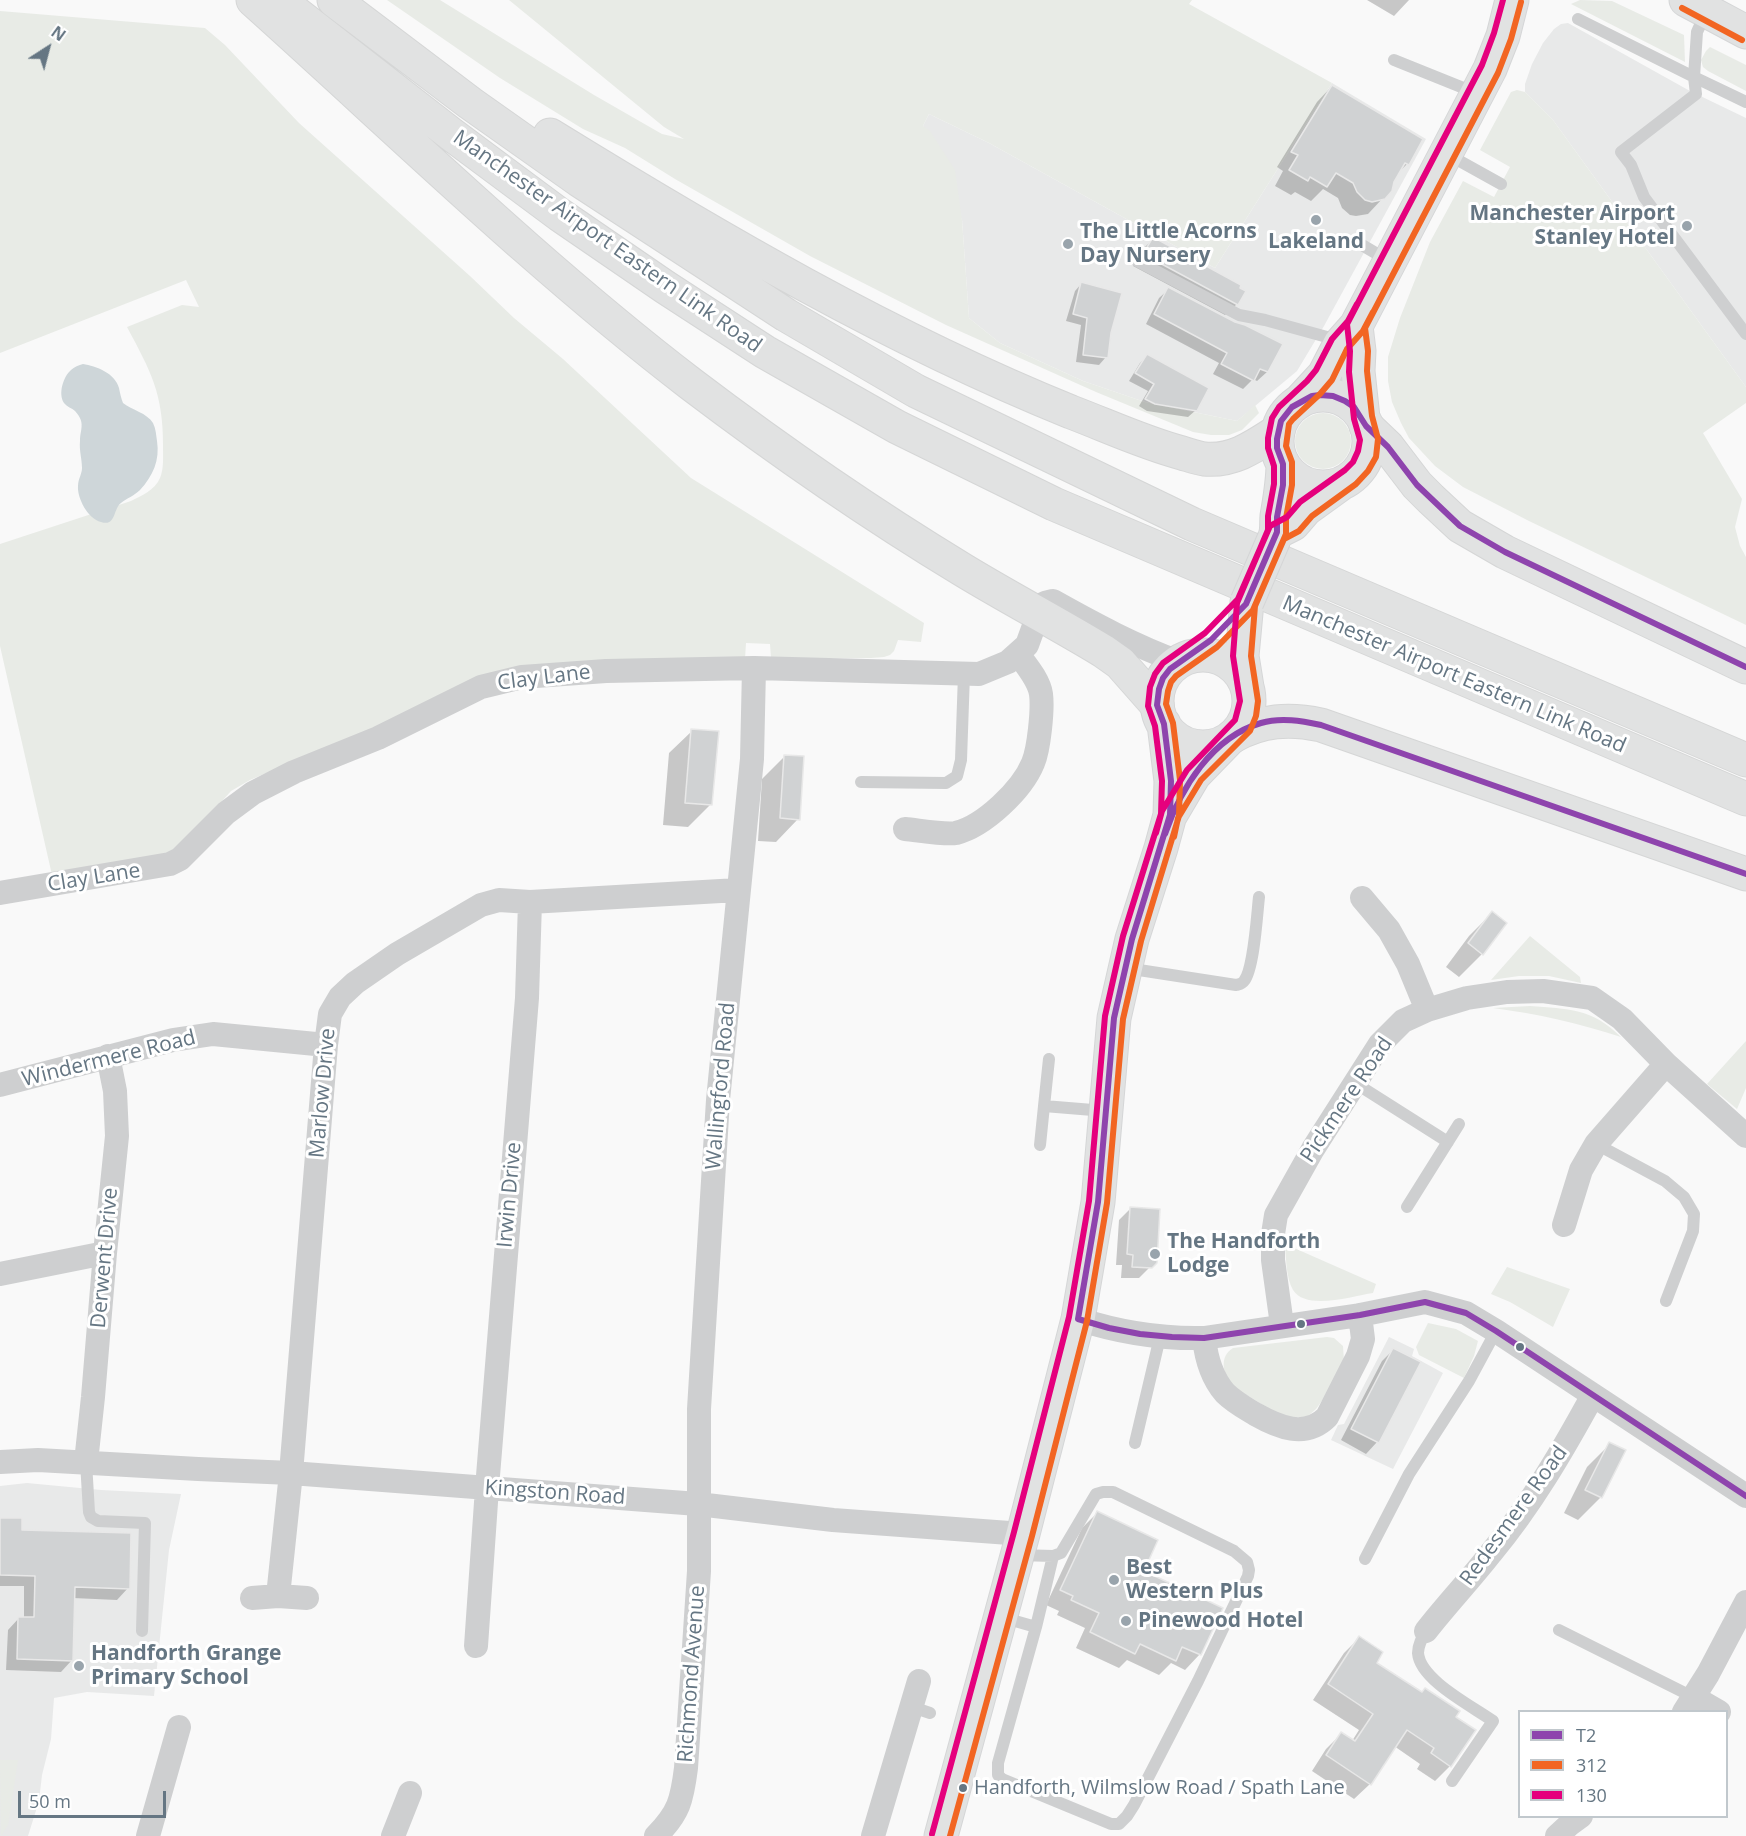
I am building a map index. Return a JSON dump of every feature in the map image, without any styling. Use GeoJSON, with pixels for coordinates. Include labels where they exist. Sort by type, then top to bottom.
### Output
{"type":"FeatureCollection","features":[{"type":"Feature","properties":{"kind":"main road"},"geometry":{"type":"LineString","coordinates":[[253,0],[558,275],[690,383],[789,456],[877,516],[1120,663],[1176,738],[1187,744],[1209,746],[1247,728],[1273,721],[1304,721],[1321,725],[1746,874]]}},
{"type":"Feature","properties":{"kind":"main road","name":"Manchester Airport Eastern Link Road"},"geometry":{"type":"LineString","coordinates":[[279,0],[460,141],[655,281],[765,352],[897,427],[1054,504],[1746,799]]}},
{"type":"Feature","properties":{"kind":"main road","name":"Manchester Airport Eastern Link Road"},"geometry":{"type":"LineString","coordinates":[[334,0],[470,104],[579,180],[786,315],[916,391],[1192,524],[1746,760]]}},
{"type":"Feature","properties":{"kind":"main road"},"geometry":{"type":"LineString","coordinates":[[349,0],[515,113],[660,203],[800,282],[927,348],[1024,393],[1161,448],[1204,459],[1228,458],[1251,449],[1278,430]]}},
{"type":"Feature","properties":{"kind":"main road"},"geometry":{"type":"LineString","coordinates":[[1342,483],[1319,486],[1307,484],[1296,478],[1283,464],[1277,448],[1278,430],[1286,413],[1324,375],[1348,335],[1376,253],[1446,154],[1490,69],[1515,2]]}},
{"type":"Feature","properties":{"kind":"main road"},"geometry":{"type":"LineString","coordinates":[[1696,6],[1746,32]]}},
{"type":"Feature","properties":{"kind":"main road"},"geometry":{"type":"LineString","coordinates":[[1276,536],[1293,524],[1306,509],[1351,477],[1367,454],[1369,439],[1364,422],[1358,371],[1359,351],[1348,335]]}},
{"type":"Feature","properties":{"kind":"main road"},"geometry":{"type":"LineString","coordinates":[[1299,402],[1312,396],[1333,396],[1354,407],[1364,422],[1388,447],[1424,492],[1460,526],[1505,552],[1746,667]]}},
{"type":"Feature","properties":{"kind":"main road"},"geometry":{"type":"LineString","coordinates":[[1170,815],[1194,775],[1243,725],[1247,714],[1250,701],[1242,656],[1247,603],[1276,536],[1283,464]]}},
{"type":"Feature","properties":{"kind":"main road"},"geometry":{"type":"LineString","coordinates":[[941,1836],[1001,1617],[1078,1319],[1098,1202],[1114,1018],[1132,939],[1170,815],[1171,781],[1159,689],[1170,669],[1211,640],[1247,603]]}},
{"type":"Feature","properties":{"kind":"main road"},"geometry":{"type":"LineString","coordinates":[[1182,660],[1200,655],[1224,660],[1242,676],[1247,687]]}},
{"type":"Feature","properties":{"kind":"street"},"geometry":{"type":"LineString","coordinates":[[905,830],[955,833],[984,820],[1002,806],[1033,764],[1039,741],[1041,693],[1018,654],[1027,645],[1039,612],[1045,603],[1053,601],[1110,632],[1162,656],[1182,660]]}},
{"type":"Feature","properties":{"kind":"street","name":"Clay Lane"},"geometry":{"type":"LineString","coordinates":[[0,893],[170,864],[180,859],[225,813],[253,793],[294,772],[378,738],[481,687],[513,678],[650,669],[754,668],[979,674],[1008,662],[1018,654]]}},
{"type":"Feature","properties":{"kind":"street","name":"Wallingford Road"},"geometry":{"type":"LineString","coordinates":[[698,1504],[699,1409],[718,1100],[752,759],[754,668]]}},
{"type":"Feature","properties":{"kind":"street","name":"Marlow Drive"},"geometry":{"type":"LineString","coordinates":[[278,1596],[291,1473],[326,1045],[330,1014],[340,997],[355,983],[397,954],[481,905],[498,900],[530,902],[738,890]]}},
{"type":"Feature","properties":{"kind":"street"},"geometry":{"type":"LineString","coordinates":[[1362,898],[1389,930],[1408,964],[1427,1010]]}},
{"type":"Feature","properties":{"kind":"street","name":"Irwin Drive"},"geometry":{"type":"LineString","coordinates":[[476,1646],[527,998],[530,902]]}},
{"type":"Feature","properties":{"kind":"street","name":"Pickmere Road"},"geometry":{"type":"LineString","coordinates":[[1282,1325],[1273,1260],[1276,1215],[1313,1149],[1380,1044],[1403,1021],[1427,1010],[1467,998],[1507,992],[1543,991],[1592,998],[1622,1019],[1666,1064],[1746,1136]]}},
{"type":"Feature","properties":{"kind":"street","name":"Windermere Road"},"geometry":{"type":"LineString","coordinates":[[0,1085],[173,1040],[213,1034],[326,1045]]}},
{"type":"Feature","properties":{"kind":"street","name":"Derwent Drive"},"geometry":{"type":"LineString","coordinates":[[86,1462],[117,1136],[115,1091],[108,1056]]}},
{"type":"Feature","properties":{"kind":"street"},"geometry":{"type":"LineString","coordinates":[[1564,1225],[1581,1170],[1596,1144],[1666,1064]]}},
{"type":"Feature","properties":{"kind":"street"},"geometry":{"type":"LineString","coordinates":[[0,1274],[105,1253]]}},
{"type":"Feature","properties":{"kind":"street"},"geometry":{"type":"LineString","coordinates":[[1078,1319],[1160,1337],[1204,1338],[1360,1315],[1425,1302],[1466,1313],[1496,1331],[1746,1496]]}},
{"type":"Feature","properties":{"kind":"street"},"geometry":{"type":"LineString","coordinates":[[1204,1338],[1206,1355],[1224,1392],[1235,1402],[1269,1422],[1286,1429],[1305,1430],[1327,1418],[1358,1356],[1364,1339],[1360,1315]]}},
{"type":"Feature","properties":{"kind":"street","name":"Redesmere Road"},"geometry":{"type":"LineString","coordinates":[[1426,1631],[1492,1552],[1533,1495],[1560,1455],[1593,1395]]}},
{"type":"Feature","properties":{"kind":"street","name":"Kingston Road"},"geometry":{"type":"LineString","coordinates":[[0,1462],[38,1460],[291,1473],[698,1504],[1020,1545]]}},
{"type":"Feature","properties":{"kind":"street","name":"Richmond Avenue"},"geometry":{"type":"LineString","coordinates":[[656,1836],[672,1817],[683,1796],[699,1571],[698,1504]]}},
{"type":"Feature","properties":{"kind":"street"},"geometry":{"type":"LineString","coordinates":[[252,1598],[278,1596],[307,1598]]}},
{"type":"Feature","properties":{"kind":"street"},"geometry":{"type":"LineString","coordinates":[[1712,1710],[1689,1704],[1708,1674],[1746,1602]]}},
{"type":"Feature","properties":{"kind":"street"},"geometry":{"type":"LineString","coordinates":[[873,1836],[921,1710],[919,1681]]}},
{"type":"Feature","properties":{"kind":"street"},"geometry":{"type":"LineString","coordinates":[[148,1836],[178,1727]]}},
{"type":"Feature","properties":{"kind":"street"},"geometry":{"type":"LineString","coordinates":[[393,1836],[410,1793]]}},
{"type":"Feature","properties":{"kind":"street"},"geometry":{"type":"LineString","coordinates":[[1557,1836],[1578,1818]]}},
{"type":"Feature","properties":{"kind":"lane"},"geometry":{"type":"LineString","coordinates":[[1696,6],[1695,94],[1621,152],[1630,165],[1644,197],[1746,334]]}},
{"type":"Feature","properties":{"kind":"lane"},"geometry":{"type":"LineString","coordinates":[[1578,19],[1746,102]]}},
{"type":"Feature","properties":{"kind":"lane"},"geometry":{"type":"LineString","coordinates":[[1394,60],[1478,94]]}},
{"type":"Feature","properties":{"kind":"lane"},"geometry":{"type":"LineString","coordinates":[[1446,154],[1501,184]]}},
{"type":"Feature","properties":{"kind":"lane"},"geometry":{"type":"LineString","coordinates":[[1137,261],[1239,315],[1327,337],[1348,335]]}},
{"type":"Feature","properties":{"kind":"lane"},"geometry":{"type":"LineString","coordinates":[[861,782],[946,783],[957,776],[961,759],[964,674]]}},
{"type":"Feature","properties":{"kind":"lane"},"geometry":{"type":"LineString","coordinates":[[1125,968],[1236,985],[1243,983],[1252,958],[1259,897]]}},
{"type":"Feature","properties":{"kind":"lane"},"geometry":{"type":"LineString","coordinates":[[1040,1145],[1049,1059]]}},
{"type":"Feature","properties":{"kind":"lane"},"geometry":{"type":"LineString","coordinates":[[1355,1083],[1448,1142]]}},
{"type":"Feature","properties":{"kind":"lane"},"geometry":{"type":"LineString","coordinates":[[1044,1106],[1106,1111]]}},
{"type":"Feature","properties":{"kind":"lane"},"geometry":{"type":"LineString","coordinates":[[1407,1207],[1459,1124]]}},
{"type":"Feature","properties":{"kind":"lane"},"geometry":{"type":"LineString","coordinates":[[1596,1144],[1665,1181],[1684,1197],[1694,1214],[1693,1231],[1666,1301]]}},
{"type":"Feature","properties":{"kind":"lane"},"geometry":{"type":"LineString","coordinates":[[1365,1559],[1409,1474],[1469,1381],[1496,1331]]}},
{"type":"Feature","properties":{"kind":"lane"},"geometry":{"type":"LineString","coordinates":[[1135,1443],[1160,1337]]}},
{"type":"Feature","properties":{"kind":"lane"},"geometry":{"type":"LineString","coordinates":[[86,1462],[91,1517],[98,1521],[145,1523],[142,1631]]}},
{"type":"Feature","properties":{"kind":"lane"},"geometry":{"type":"LineString","coordinates":[[1020,1545],[1053,1556],[1061,1553],[1096,1494],[1113,1492],[1234,1551],[1247,1562],[1248,1576],[1198,1681],[1134,1805],[1119,1824],[1111,1824],[1002,1779],[998,1775],[998,1763],[1053,1556]]}},
{"type":"Feature","properties":{"kind":"lane"},"geometry":{"type":"LineString","coordinates":[[1001,1617],[1036,1626]]}},
{"type":"Feature","properties":{"kind":"lane"},"geometry":{"type":"LineString","coordinates":[[1559,1630],[1689,1704]]}},
{"type":"Feature","properties":{"kind":"lane"},"geometry":{"type":"LineString","coordinates":[[1426,1631],[1420,1641],[1418,1654],[1423,1668],[1435,1681],[1493,1720],[1452,1781]]}},
{"type":"Feature","properties":{"kind":"shaded area"},"geometry":{"type":"Polygon","coordinates":[[[387,0],[440,0],[662,134],[684,139],[664,127],[509,0],[1192,0],[1189,4],[1332,83],[1215,268],[989,143],[929,114],[923,126],[930,131],[955,170],[962,220],[969,318],[1000,343],[1083,381],[1145,402],[1237,421],[1255,405],[1259,413],[1242,430],[1229,435],[1193,432],[1096,392],[946,325],[810,256],[625,148],[583,129],[500,78],[387,0]]]}},
{"type":"Feature","properties":{"kind":"shaded area"},"geometry":{"type":"Polygon","coordinates":[[[1580,0],[1612,1],[1684,35],[1685,62],[1571,4],[1580,0]]]}},
{"type":"Feature","properties":{"kind":"shaded area"},"geometry":{"type":"Polygon","coordinates":[[[0,11],[205,28],[225,45],[299,123],[514,318],[563,359],[691,478],[924,623],[921,642],[898,640],[890,655],[871,658],[771,658],[770,644],[746,643],[745,659],[580,664],[406,714],[250,780],[231,791],[176,853],[52,875],[0,646],[0,544],[131,501],[155,486],[163,467],[161,411],[149,370],[127,327],[182,305],[199,307],[186,280],[0,353],[0,11]]]}},
{"type":"Feature","properties":{"kind":"shaded area","name":"Manchester Airport Stanley Hotel"},"geometry":{"type":"Polygon","coordinates":[[[1568,23],[1690,91],[1746,118],[1746,387],[1553,120],[1525,92],[1525,84],[1532,64],[1543,43],[1554,29],[1561,24],[1568,23]]]}},
{"type":"Feature","properties":{"kind":"shaded area"},"geometry":{"type":"Polygon","coordinates":[[[1710,47],[1746,65],[1746,91],[1703,67],[1701,60],[1710,47]]]}},
{"type":"Feature","properties":{"kind":"shaded area","name":"The Little Acorns Day Nursery"},"geometry":{"type":"Polygon","coordinates":[[[1332,83],[1426,139],[1297,371],[1237,421],[1145,402],[1083,381],[1000,343],[969,318],[962,220],[923,126],[929,114],[989,143],[1215,268],[1332,83]]]}},
{"type":"Feature","properties":{"kind":"shaded area"},"geometry":{"type":"Polygon","coordinates":[[[1517,90],[1525,92],[1553,120],[1746,387],[1746,403],[1703,433],[1742,499],[1735,527],[1740,546],[1746,557],[1746,625],[1463,487],[1435,466],[1409,438],[1392,402],[1388,381],[1388,357],[1400,318],[1430,242],[1463,181],[1494,197],[1510,167],[1480,150],[1511,92],[1517,90]]]}},
{"type":"Feature","properties":{"kind":"shaded area"},"geometry":{"type":"Polygon","coordinates":[[[83,364],[94,366],[114,378],[123,403],[150,420],[156,434],[157,455],[149,479],[140,490],[118,506],[112,520],[106,523],[92,517],[79,496],[82,426],[78,415],[64,403],[61,395],[68,373],[83,364]]]}},
{"type":"Feature","properties":{"kind":"shaded area"},"geometry":{"type":"Polygon","coordinates":[[[1317,413],[1329,413],[1339,417],[1347,425],[1351,441],[1347,457],[1339,465],[1329,469],[1317,469],[1307,465],[1299,457],[1295,447],[1295,435],[1299,425],[1307,417],[1317,413]]]}},
{"type":"Feature","properties":{"kind":"shaded area"},"geometry":{"type":"Polygon","coordinates":[[[1530,936],[1580,977],[1581,983],[1549,976],[1519,976],[1491,980],[1530,936]]]}},
{"type":"Feature","properties":{"kind":"shaded area"},"geometry":{"type":"Polygon","coordinates":[[[1530,1006],[1568,1009],[1589,1015],[1600,1020],[1621,1037],[1589,1027],[1493,1008],[1530,1006]]]}},
{"type":"Feature","properties":{"kind":"shaded area"},"geometry":{"type":"Polygon","coordinates":[[[1746,1041],[1746,1088],[1737,1109],[1707,1084],[1746,1041]]]}},
{"type":"Feature","properties":{"kind":"shaded area"},"geometry":{"type":"Polygon","coordinates":[[[1285,1244],[1376,1284],[1373,1293],[1319,1301],[1299,1296],[1293,1290],[1289,1280],[1285,1244]]]}},
{"type":"Feature","properties":{"kind":"shaded area"},"geometry":{"type":"Polygon","coordinates":[[[1507,1267],[1570,1289],[1553,1327],[1510,1302],[1491,1294],[1507,1267]]]}},
{"type":"Feature","properties":{"kind":"shaded area"},"geometry":{"type":"Polygon","coordinates":[[[1428,1323],[1456,1329],[1478,1341],[1464,1378],[1419,1355],[1416,1347],[1428,1323]]]}},
{"type":"Feature","properties":{"kind":"shaded area"},"geometry":{"type":"Polygon","coordinates":[[[1389,1337],[1414,1349],[1412,1356],[1443,1373],[1393,1469],[1331,1440],[1338,1425],[1344,1424],[1389,1337]]]}},
{"type":"Feature","properties":{"kind":"shaded area"},"geometry":{"type":"Polygon","coordinates":[[[1334,1338],[1343,1346],[1344,1361],[1324,1398],[1307,1417],[1285,1418],[1228,1384],[1224,1360],[1233,1348],[1334,1338]]]}},
{"type":"Feature","properties":{"kind":"shaded area","name":"Handforth Grange Primary School"},"geometry":{"type":"Polygon","coordinates":[[[27,1483],[181,1494],[169,1550],[154,1696],[87,1692],[54,1698],[51,1739],[42,1775],[39,1801],[28,1836],[0,1836],[0,1486],[27,1483]]]}},
{"type":"Feature","properties":{"kind":"shaded area"},"geometry":{"type":"Polygon","coordinates":[[[0,1760],[18,1760],[8,1825],[1,1836],[0,1760]]]}},
{"type":"Feature","properties":{"kind":"building"},"geometry":{"type":"Polygon","coordinates":[[[1332,85],[1423,139],[1409,165],[1405,163],[1394,182],[1392,191],[1385,199],[1372,202],[1365,200],[1357,192],[1353,183],[1336,173],[1327,187],[1310,177],[1308,181],[1289,170],[1298,155],[1291,152],[1332,85]]]}},
{"type":"Feature","properties":{"kind":"building"},"geometry":{"type":"Polygon","coordinates":[[[1153,237],[1241,285],[1240,288],[1246,291],[1238,305],[1143,254],[1153,237]]]}},
{"type":"Feature","properties":{"kind":"building"},"geometry":{"type":"Polygon","coordinates":[[[1081,282],[1122,293],[1111,333],[1108,358],[1083,355],[1087,318],[1073,314],[1081,282]]]}},
{"type":"Feature","properties":{"kind":"building"},"geometry":{"type":"Polygon","coordinates":[[[1168,287],[1283,344],[1268,372],[1260,369],[1254,381],[1221,364],[1227,353],[1154,314],[1168,287]]]}},
{"type":"Feature","properties":{"kind":"building"},"geometry":{"type":"Polygon","coordinates":[[[1147,354],[1209,388],[1197,411],[1155,404],[1145,399],[1154,384],[1135,373],[1147,354]]]}},
{"type":"Feature","properties":{"kind":"building"},"geometry":{"type":"Polygon","coordinates":[[[691,729],[719,731],[712,805],[685,803],[691,729]]]}},
{"type":"Feature","properties":{"kind":"building"},"geometry":{"type":"Polygon","coordinates":[[[784,755],[804,756],[800,820],[780,818],[784,755]]]}},
{"type":"Feature","properties":{"kind":"building"},"geometry":{"type":"Polygon","coordinates":[[[1492,911],[1507,923],[1483,955],[1468,943],[1492,911]]]}},
{"type":"Feature","properties":{"kind":"building"},"geometry":{"type":"Polygon","coordinates":[[[1130,1207],[1160,1209],[1157,1263],[1152,1268],[1132,1267],[1133,1255],[1127,1254],[1130,1207]]]}},
{"type":"Feature","properties":{"kind":"building"},"geometry":{"type":"Polygon","coordinates":[[[1393,1348],[1421,1362],[1379,1443],[1351,1429],[1393,1348]]]}},
{"type":"Feature","properties":{"kind":"building"},"geometry":{"type":"Polygon","coordinates":[[[1609,1442],[1626,1450],[1602,1498],[1585,1490],[1609,1442]]]}},
{"type":"Feature","properties":{"kind":"building","name":"Best Western Plus"},"geometry":{"type":"Polygon","coordinates":[[[1097,1511],[1158,1540],[1144,1571],[1223,1608],[1201,1655],[1182,1647],[1176,1661],[1140,1644],[1135,1654],[1090,1632],[1099,1613],[1071,1600],[1073,1596],[1060,1590],[1097,1511]]]}},
{"type":"Feature","properties":{"kind":"building"},"geometry":{"type":"Polygon","coordinates":[[[0,1518],[22,1518],[22,1530],[131,1533],[130,1589],[75,1587],[73,1661],[17,1659],[18,1617],[34,1617],[35,1576],[0,1575],[0,1518]]]}},
{"type":"Feature","properties":{"kind":"building"},"geometry":{"type":"Polygon","coordinates":[[[1359,1636],[1383,1652],[1377,1663],[1422,1692],[1425,1688],[1460,1711],[1456,1717],[1476,1730],[1451,1767],[1431,1753],[1434,1748],[1407,1730],[1371,1785],[1326,1755],[1341,1732],[1355,1741],[1373,1714],[1328,1684],[1359,1636]]]}},
{"type":"Feature","properties":{"kind":"transit line","name":"130"},"geometry":{"type":"LineString","coordinates":[[932,1834],[1014,1532],[1069,1317],[1089,1201],[1105,1016],[1123,936],[1161,814],[1162,781],[1155,726],[1148,706],[1150,687],[1163,663],[1205,633],[1238,599],[1270,526],[1287,517],[1300,502],[1353,462],[1360,440],[1354,419],[1347,324],[1482,65],[1503,0]]}},
{"type":"Feature","properties":{"kind":"transit line","name":"312"},"geometry":{"type":"LineString","coordinates":[[950,1836],[1032,1536],[1087,1321],[1107,1203],[1123,1019],[1141,941],[1179,816],[1180,780],[1173,723],[1166,704],[1168,691],[1176,676],[1217,647],[1253,610],[1284,539],[1299,531],[1312,516],[1356,484],[1368,471],[1376,457],[1378,439],[1372,416],[1365,328],[1498,73],[1511,39],[1521,2]]}},
{"type":"Feature","properties":{"kind":"transit line","name":"312"},"geometry":{"type":"LineString","coordinates":[[1682,8],[1742,40]]}},
{"type":"Feature","properties":{"kind":"transit line","name":"130"},"geometry":{"type":"LineString","coordinates":[[1156,833],[1162,811],[1187,770],[1235,720],[1240,701],[1233,656],[1237,603],[1268,530],[1268,516],[1274,484],[1274,466],[1268,448],[1272,418],[1279,407],[1316,370],[1332,339],[1348,321],[1357,304]]}},
{"type":"Feature","properties":{"kind":"transit line","name":"312"},"geometry":{"type":"LineString","coordinates":[[1174,837],[1178,818],[1201,780],[1250,731],[1256,716],[1258,701],[1251,656],[1255,606],[1286,534],[1286,518],[1292,485],[1292,462],[1286,446],[1289,424],[1332,380],[1347,349],[1363,331],[1373,312]]}},
{"type":"Feature","properties":{"kind":"transit line","name":"T2"},"geometry":{"type":"LineString","coordinates":[[1078,1319],[1098,1202],[1114,1018],[1132,939],[1170,815],[1171,781],[1164,724],[1157,705],[1159,689],[1170,669],[1211,640],[1246,604],[1277,532],[1277,517],[1283,485],[1283,464],[1277,448],[1277,439],[1281,421],[1292,407],[1312,396],[1320,395],[1333,396],[1345,401],[1354,407],[1366,426],[1388,447],[1417,485],[1460,526],[1505,552],[1746,667]]}},
{"type":"Feature","properties":{"kind":"transit line","name":"T2"},"geometry":{"type":"LineString","coordinates":[[1165,834],[1189,782],[1213,752],[1243,730],[1269,721],[1291,720],[1321,725],[1746,874]]}},
{"type":"Feature","properties":{"kind":"transit line","name":"T2"},"geometry":{"type":"LineString","coordinates":[[1078,1319],[1140,1334],[1204,1338],[1360,1315],[1425,1302],[1466,1313],[1496,1331],[1746,1496]]}},
{"type":"Feature","properties":{"kind":"place","name":"Lakeland"},"geometry":{"type":"Point","coordinates":[1316,220]}},
{"type":"Feature","properties":{"kind":"place","name":"Manchester Airport Stanley Hotel"},"geometry":{"type":"Point","coordinates":[1687,226]}},
{"type":"Feature","properties":{"kind":"place","name":"The Little Acorns Day Nursery"},"geometry":{"type":"Point","coordinates":[1068,244]}},
{"type":"Feature","properties":{"kind":"place","name":"The Handforth Lodge"},"geometry":{"type":"Point","coordinates":[1155,1254]}},
{"type":"Feature","properties":{"kind":"place","name":"Best Western Plus"},"geometry":{"type":"Point","coordinates":[1114,1580]}},
{"type":"Feature","properties":{"kind":"place","name":"Pinewood Hotel"},"geometry":{"type":"Point","coordinates":[1126,1621]}},
{"type":"Feature","properties":{"kind":"place","name":"Handforth Grange Primary School"},"geometry":{"type":"Point","coordinates":[79,1666]}},
{"type":"Feature","properties":{"kind":"place","name":"Handforth, Wilmslow Road / Spath Lane"},"geometry":{"type":"Point","coordinates":[963,1788]}}]}
